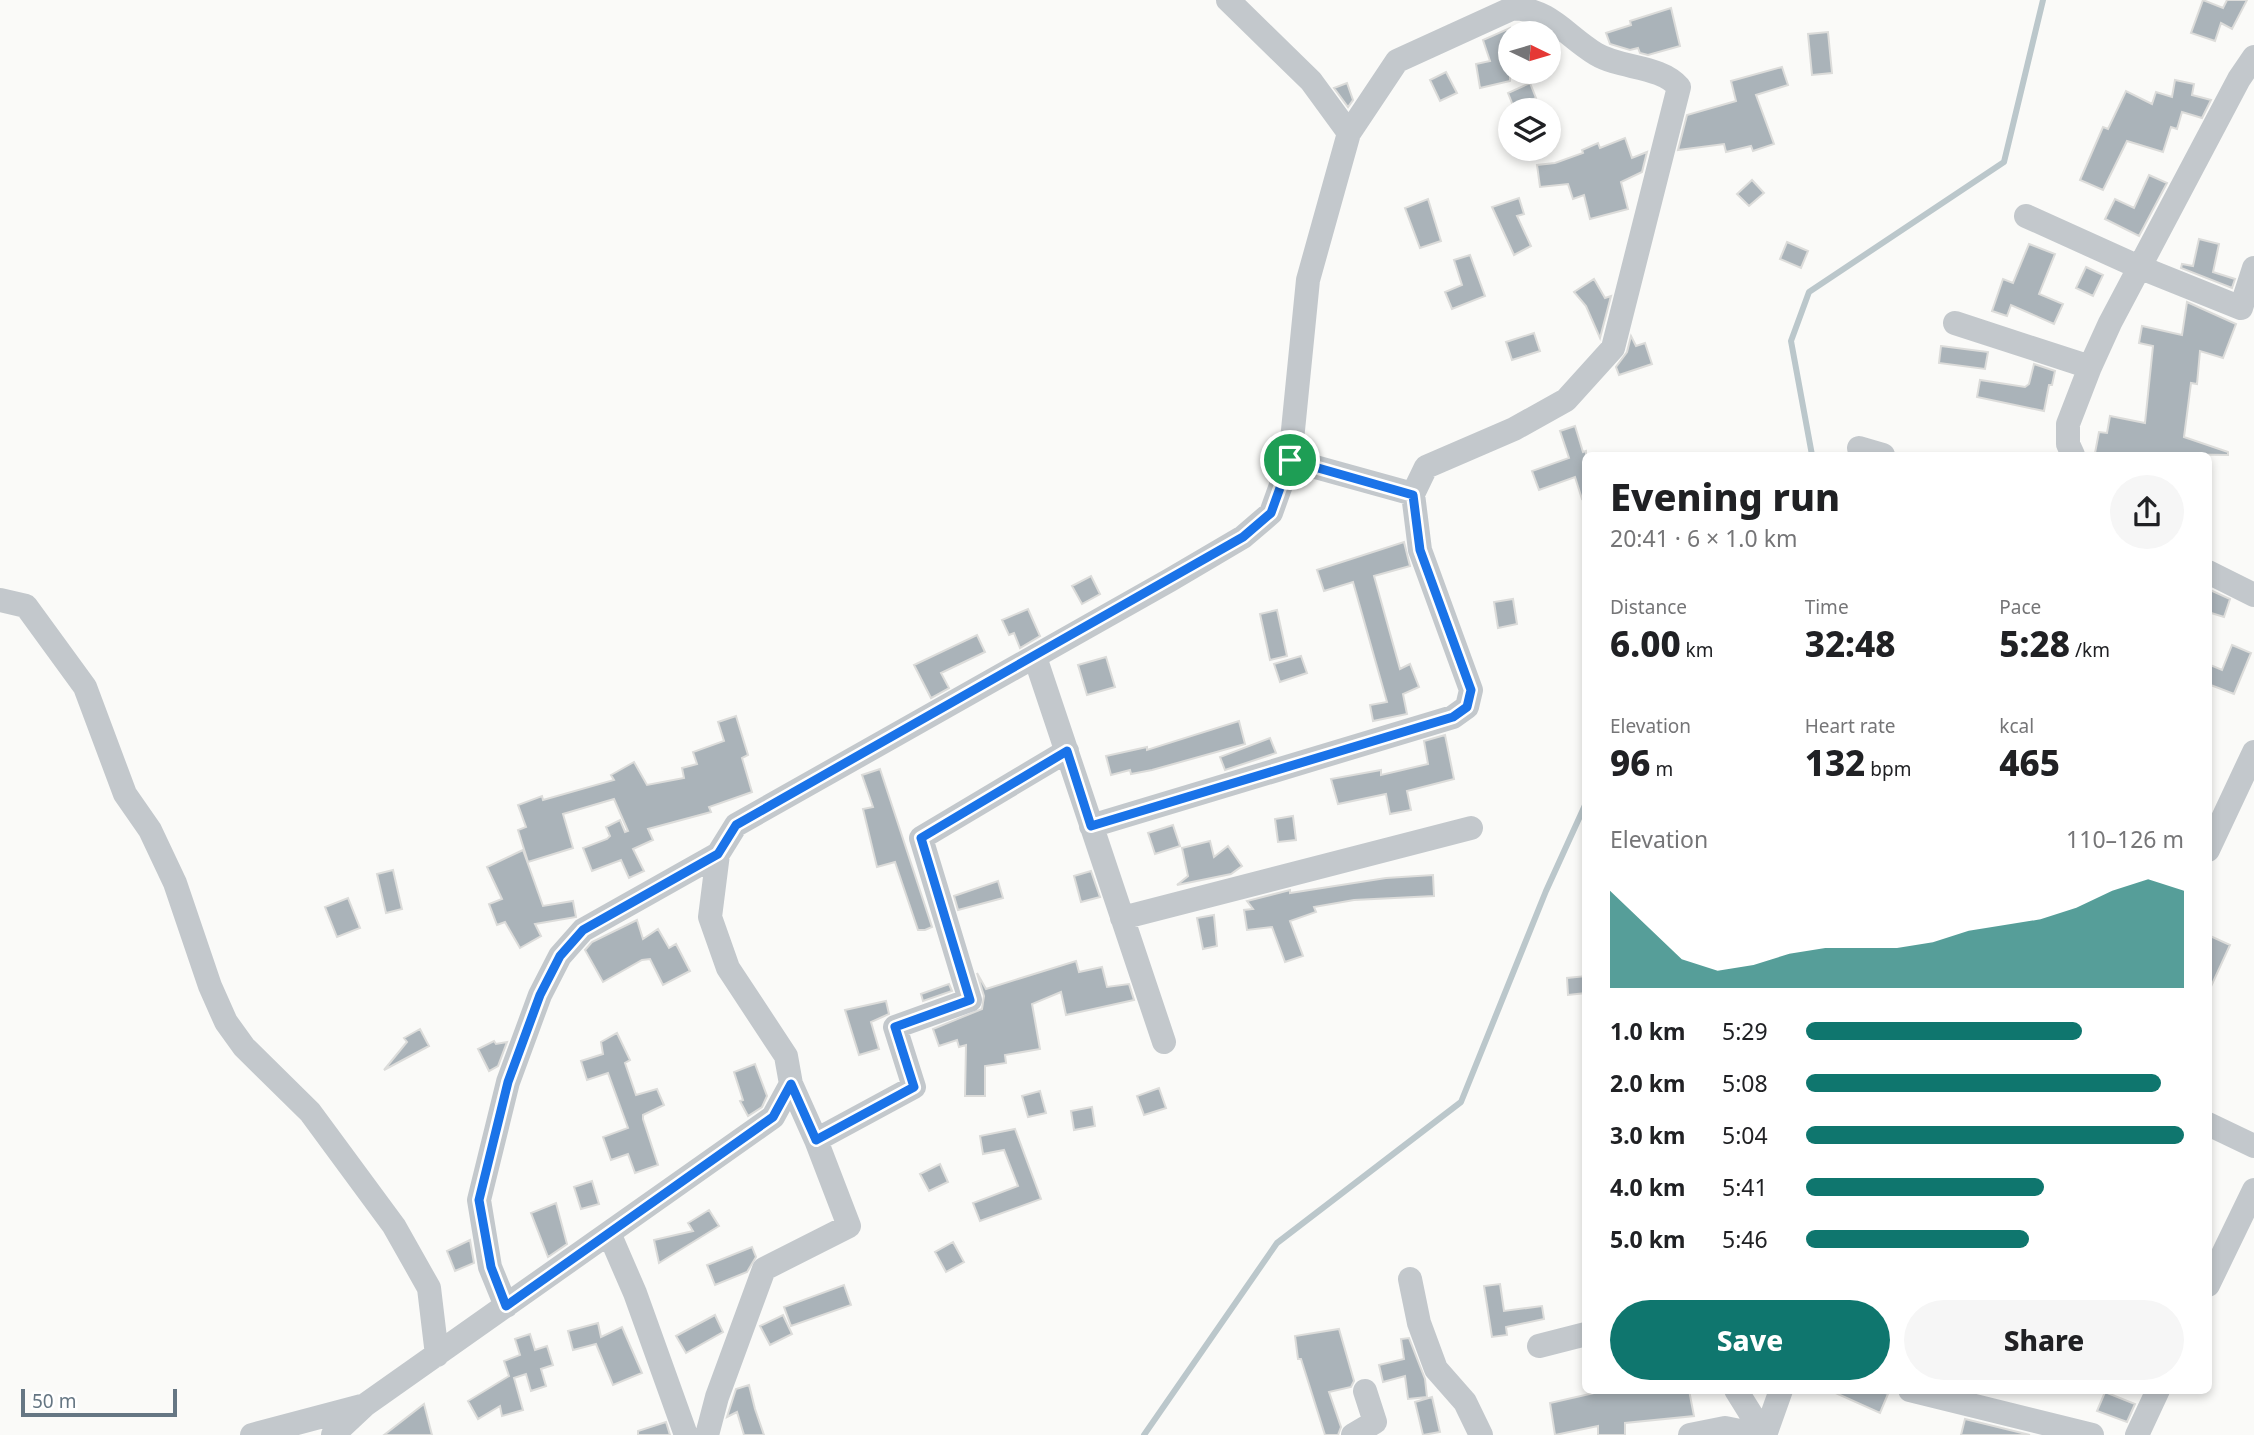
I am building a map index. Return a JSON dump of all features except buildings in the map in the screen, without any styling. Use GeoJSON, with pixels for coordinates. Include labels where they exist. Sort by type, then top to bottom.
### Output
{"type":"FeatureCollection","features":[{"type":"Feature","properties":{"kind":"street"},"geometry":{"type":"LineString","coordinates":[[1228,0],[1311,81],[1349,133]]}},
{"type":"Feature","properties":{"kind":"street"},"geometry":{"type":"LineString","coordinates":[[707,1435],[717,1397],[764,1269],[849,1226],[791,1084],[786,1056],[728,968],[710,918],[718,854],[736,825],[1243,537],[1271,513],[1290,460],[1308,280],[1349,133],[1397,61],[1513,8],[1533,9],[1596,54],[1628,67],[1670,76],[1679,87],[1613,348],[1566,400],[1514,429],[1426,467],[1413,495],[1420,550],[1471,690],[1467,707],[1453,717],[1091,826]]}},
{"type":"Feature","properties":{"kind":"street"},"geometry":{"type":"LineString","coordinates":[[2072,452],[2068,444],[2068,424],[2090,367],[2139,267],[2239,79],[2254,57]]}},
{"type":"Feature","properties":{"kind":"street"},"geometry":{"type":"LineString","coordinates":[[2026,216],[2139,267],[2241,308],[2254,268]]}},
{"type":"Feature","properties":{"kind":"street"},"geometry":{"type":"LineString","coordinates":[[1955,323],[2090,367]]}},
{"type":"Feature","properties":{"kind":"street"},"geometry":{"type":"LineString","coordinates":[[1290,460],[1413,495]]}},
{"type":"Feature","properties":{"kind":"street"},"geometry":{"type":"LineString","coordinates":[[2212,574],[2254,595]]}},
{"type":"Feature","properties":{"kind":"street"},"geometry":{"type":"LineString","coordinates":[[0,600],[26,606],[85,687],[125,794],[150,830],[175,883],[210,986],[226,1022],[244,1047],[310,1112],[394,1226],[429,1288],[437,1355]]}},
{"type":"Feature","properties":{"kind":"street"},"geometry":{"type":"LineString","coordinates":[[1035,657],[1164,1042]]}},
{"type":"Feature","properties":{"kind":"street"},"geometry":{"type":"LineString","coordinates":[[816,1140],[914,1087],[895,1027],[970,1000],[921,838],[1067,751]]}},
{"type":"Feature","properties":{"kind":"street"},"geometry":{"type":"LineString","coordinates":[[2212,841],[2254,752]]}},
{"type":"Feature","properties":{"kind":"street"},"geometry":{"type":"LineString","coordinates":[[1122,918],[1471,828]]}},
{"type":"Feature","properties":{"kind":"street"},"geometry":{"type":"LineString","coordinates":[[506,1306],[491,1267],[479,1200],[508,1082],[540,995],[560,956],[583,930],[718,854]]}},
{"type":"Feature","properties":{"kind":"street"},"geometry":{"type":"LineString","coordinates":[[333,1435],[365,1405],[773,1117],[791,1084]]}},
{"type":"Feature","properties":{"kind":"street"},"geometry":{"type":"LineString","coordinates":[[2212,1126],[2254,1146]]}},
{"type":"Feature","properties":{"kind":"street"},"geometry":{"type":"LineString","coordinates":[[2212,1277],[2254,1190]]}},
{"type":"Feature","properties":{"kind":"street"},"geometry":{"type":"LineString","coordinates":[[609,1233],[635,1293],[686,1435]]}},
{"type":"Feature","properties":{"kind":"street"},"geometry":{"type":"LineString","coordinates":[[1410,1279],[1419,1323],[1436,1369],[1465,1402],[1481,1435]]}},
{"type":"Feature","properties":{"kind":"street"},"geometry":{"type":"LineString","coordinates":[[1539,1346],[1582,1335]]}},
{"type":"Feature","properties":{"kind":"street"},"geometry":{"type":"LineString","coordinates":[[1353,1435],[1377,1428],[1365,1391]]}},
{"type":"Feature","properties":{"kind":"street"},"geometry":{"type":"LineString","coordinates":[[1738,1394],[1763,1435]]}},
{"type":"Feature","properties":{"kind":"street"},"geometry":{"type":"LineString","coordinates":[[1763,1435],[1779,1394]]}},
{"type":"Feature","properties":{"kind":"street"},"geometry":{"type":"LineString","coordinates":[[1944,1394],[2092,1435]]}},
{"type":"Feature","properties":{"kind":"street"},"geometry":{"type":"LineString","coordinates":[[2137,1435],[2156,1394]]}},
{"type":"Feature","properties":{"kind":"street"},"geometry":{"type":"LineString","coordinates":[[252,1435],[365,1405]]}},
{"type":"Feature","properties":{"kind":"street"},"geometry":{"type":"LineString","coordinates":[[1690,1435],[1726,1428],[1763,1435]]}},
{"type":"Feature","properties":{"kind":"waterway"},"geometry":{"type":"LineString","coordinates":[[1811,452],[1791,341],[1809,292],[2004,162],[2043,0]]}},
{"type":"Feature","properties":{"kind":"waterway"},"geometry":{"type":"LineString","coordinates":[[1144,1435],[1277,1243],[1461,1102],[1546,891],[1582,812]]}},
{"type":"Feature","properties":{"kind":"route"},"geometry":{"type":"LineString","coordinates":[[1290,460],[1413,495],[1420,550],[1471,690],[1467,707],[1453,717],[1091,826],[1067,751],[921,838],[970,1000],[895,1027],[914,1087],[816,1140],[791,1084],[773,1117],[506,1306],[491,1267],[479,1200],[508,1082],[540,995],[560,956],[583,930],[718,854],[736,825],[872,751],[1243,537],[1271,513],[1290,460]]}}]}
